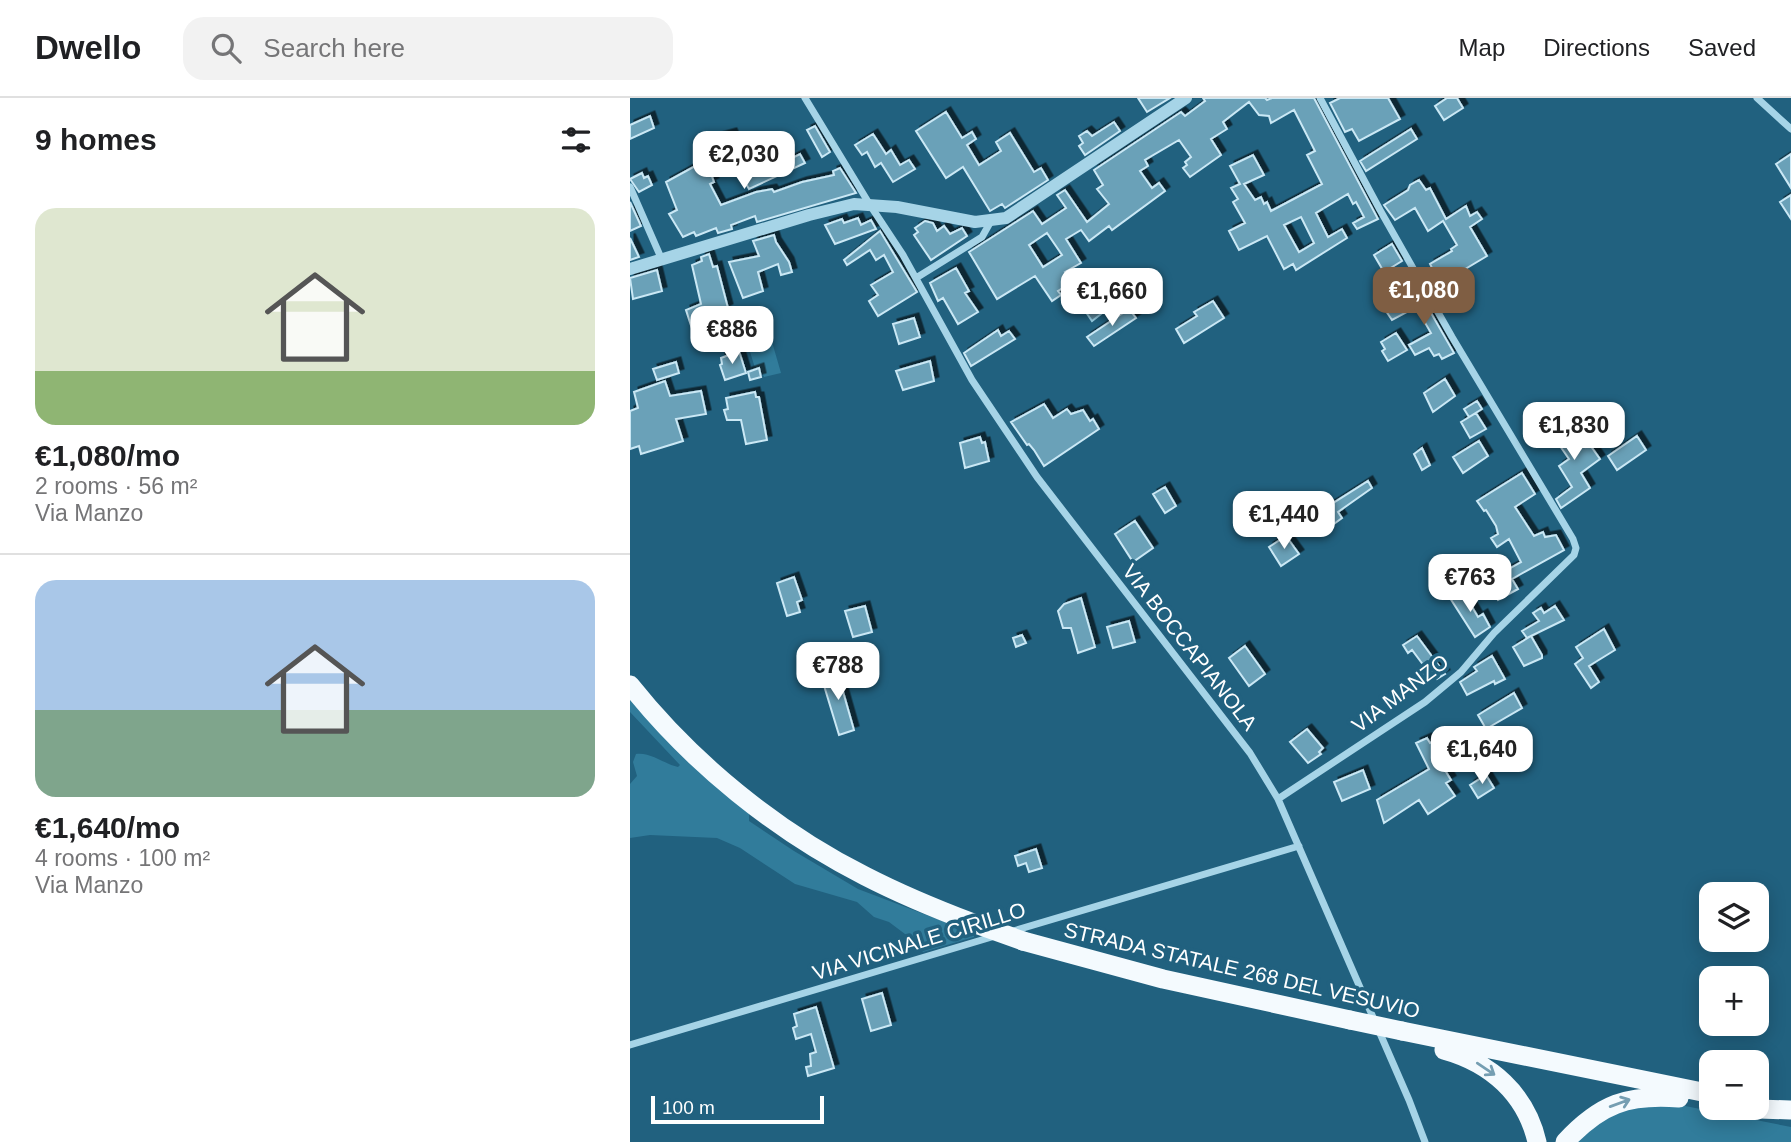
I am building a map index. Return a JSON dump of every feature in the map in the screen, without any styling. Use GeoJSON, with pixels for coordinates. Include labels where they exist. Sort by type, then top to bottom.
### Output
{"type":"FeatureCollection","features":[{"type":"Feature","properties":{"kind":"highway","name":"STRADA STATALE 268 DEL VESUVIO"},"geometry":{"type":"LineString","coordinates":[[630,685],[681,741],[727,783],[773,819],[862,875],[912,900],[1023,941],[1163,979],[1699,1091]]}},
{"type":"Feature","properties":{"kind":"highway"},"geometry":{"type":"LineString","coordinates":[[1402,1031],[1432,1047],[1472,1060],[1509,1085],[1527,1111],[1537,1142]]}},
{"type":"Feature","properties":{"kind":"highway"},"geometry":{"type":"LineString","coordinates":[[1565,1142],[1580,1126],[1604,1110],[1626,1100],[1650,1096],[1699,1102]]}},
{"type":"Feature","properties":{"kind":"highway"},"geometry":{"type":"LineString","coordinates":[[1769,1106],[1791,1110]]}},
{"type":"Feature","properties":{"kind":"highway"},"geometry":{"type":"LineString","coordinates":[[1769,1109],[1791,1110]]}},
{"type":"Feature","properties":{"kind":"street","name":"VIA BOCCAPIANOLA"},"geometry":{"type":"LineString","coordinates":[[805,98],[916,278],[972,380],[1014,444],[1250,753],[1278,799],[1426,1142]]}},
{"type":"Feature","properties":{"kind":"street"},"geometry":{"type":"LineString","coordinates":[[630,269],[854,204],[938,214],[975,222],[1006,218],[1186,98]]}},
{"type":"Feature","properties":{"kind":"street","name":"VIA MANZO"},"geometry":{"type":"LineString","coordinates":[[1278,799],[1425,702],[1461,672],[1503,624],[1574,555],[1576,548],[1386,222],[1320,98]]}},
{"type":"Feature","properties":{"kind":"street"},"geometry":{"type":"LineString","coordinates":[[1757,98],[1791,129]]}},
{"type":"Feature","properties":{"kind":"street"},"geometry":{"type":"LineString","coordinates":[[630,187],[662,260]]}},
{"type":"Feature","properties":{"kind":"street"},"geometry":{"type":"LineString","coordinates":[[916,278],[982,237],[991,222]]}},
{"type":"Feature","properties":{"kind":"street","name":"VIA VICINALE CIRILLO"},"geometry":{"type":"LineString","coordinates":[[630,1045],[1299,846]]}},
{"type":"Feature","properties":{"kind":"shaded area"},"geometry":{"type":"Polygon","coordinates":[[[1088,296],[1101,314],[1092,321],[1079,302],[1088,296]]]}},
{"type":"Feature","properties":{"kind":"shaded area"},"geometry":{"type":"Polygon","coordinates":[[[770,335],[781,373],[764,377],[760,367],[755,368],[747,342],[770,335]]]}},
{"type":"Feature","properties":{"kind":"shaded area"},"geometry":{"type":"Polygon","coordinates":[[[630,700],[683,755],[749,814],[749,821],[858,889],[974,933],[974,937],[923,952],[913,940],[889,922],[874,917],[857,902],[795,884],[740,848],[717,838],[650,835],[630,838],[630,784],[637,776],[633,762],[636,754],[647,755],[678,767],[680,765],[630,712],[630,700]]]}},
{"type":"Feature","properties":{"kind":"shaded area"},"geometry":{"type":"Polygon","coordinates":[[[1670,1103],[1699,1109],[1699,1120],[1756,1120],[1791,1127],[1791,1142],[1571,1142],[1616,1110],[1670,1103]]]}},
{"type":"Feature","properties":{"kind":"building"},"geometry":{"type":"Polygon","coordinates":[[[1138,98],[1170,98],[1147,112],[1138,98]]]}},
{"type":"Feature","properties":{"kind":"building"},"geometry":{"type":"Polygon","coordinates":[[[1203,98],[1314,98],[1378,219],[1357,229],[1353,223],[1364,217],[1348,194],[1316,213],[1328,237],[1342,229],[1347,238],[1296,270],[1293,264],[1284,269],[1267,236],[1239,250],[1229,231],[1245,223],[1233,202],[1238,199],[1231,188],[1240,184],[1230,166],[1253,155],[1264,175],[1244,184],[1255,200],[1261,197],[1264,204],[1267,202],[1271,211],[1322,184],[1307,155],[1315,151],[1294,110],[1271,123],[1269,116],[1259,115],[1249,102],[1223,122],[1227,129],[1211,139],[1221,155],[1190,177],[1183,168],[1191,157],[1179,140],[1145,160],[1148,166],[1140,171],[1152,188],[1159,183],[1165,191],[1112,230],[1109,226],[1089,241],[1081,230],[1066,239],[1081,263],[1065,272],[1072,282],[1058,291],[1061,295],[1052,301],[1035,276],[997,299],[969,252],[1033,211],[1042,224],[1066,208],[1057,195],[1065,190],[1087,222],[1109,204],[1097,189],[1103,185],[1094,170],[1181,112],[1185,116],[1205,101],[1203,98]],[[1301,217],[1284,225],[1299,252],[1314,243],[1301,217]],[[1047,233],[1029,245],[1043,267],[1062,255],[1047,233]]]}},
{"type":"Feature","properties":{"kind":"building"},"geometry":{"type":"Polygon","coordinates":[[[1340,98],[1388,98],[1400,119],[1359,141],[1352,129],[1345,132],[1330,103],[1340,98]]]}},
{"type":"Feature","properties":{"kind":"building"},"geometry":{"type":"Polygon","coordinates":[[[1447,98],[1457,98],[1463,108],[1444,120],[1435,106],[1447,98]]]}},
{"type":"Feature","properties":{"kind":"building"},"geometry":{"type":"Polygon","coordinates":[[[946,112],[962,138],[972,132],[976,139],[967,145],[979,165],[1001,151],[996,142],[1010,133],[1034,172],[1041,168],[1048,180],[1005,208],[1002,204],[990,211],[963,167],[946,178],[916,131],[946,112]]]}},
{"type":"Feature","properties":{"kind":"building"},"geometry":{"type":"Polygon","coordinates":[[[650,116],[654,128],[630,139],[630,125],[650,116]]]}},
{"type":"Feature","properties":{"kind":"building"},"geometry":{"type":"Polygon","coordinates":[[[1114,122],[1120,131],[1085,155],[1079,146],[1083,143],[1079,136],[1087,131],[1092,136],[1114,122]]]}},
{"type":"Feature","properties":{"kind":"building"},"geometry":{"type":"Polygon","coordinates":[[[815,126],[830,152],[822,157],[807,130],[815,126]]]}},
{"type":"Feature","properties":{"kind":"building"},"geometry":{"type":"Polygon","coordinates":[[[1411,129],[1417,139],[1366,171],[1360,161],[1411,129]]]}},
{"type":"Feature","properties":{"kind":"building"},"geometry":{"type":"Polygon","coordinates":[[[732,133],[741,154],[744,152],[748,159],[752,158],[755,165],[758,164],[763,171],[800,154],[805,163],[749,189],[732,160],[710,171],[714,182],[710,184],[721,205],[756,192],[772,189],[774,192],[834,175],[833,171],[840,168],[856,193],[757,222],[755,216],[731,225],[732,229],[718,233],[716,228],[696,236],[694,232],[683,237],[669,214],[677,210],[666,182],[699,164],[698,160],[704,158],[701,151],[716,143],[714,138],[732,133]]]}},
{"type":"Feature","properties":{"kind":"building"},"geometry":{"type":"Polygon","coordinates":[[[873,134],[886,154],[891,150],[900,165],[909,160],[915,169],[893,182],[881,163],[875,167],[867,152],[862,155],[855,145],[873,134]]]}},
{"type":"Feature","properties":{"kind":"building"},"geometry":{"type":"Polygon","coordinates":[[[1791,154],[1791,188],[1776,164],[1791,154]]]}},
{"type":"Feature","properties":{"kind":"building"},"geometry":{"type":"Polygon","coordinates":[[[642,173],[644,178],[648,176],[652,185],[639,192],[630,179],[642,173]]]}},
{"type":"Feature","properties":{"kind":"building"},"geometry":{"type":"Polygon","coordinates":[[[1419,180],[1426,190],[1430,188],[1446,219],[1466,206],[1470,216],[1477,212],[1482,219],[1470,227],[1487,256],[1440,284],[1430,264],[1457,245],[1443,221],[1428,231],[1415,208],[1395,220],[1384,205],[1419,180]]]}},
{"type":"Feature","properties":{"kind":"building"},"geometry":{"type":"Polygon","coordinates":[[[1791,195],[1791,219],[1780,202],[1791,195]]]}},
{"type":"Feature","properties":{"kind":"building"},"geometry":{"type":"Polygon","coordinates":[[[630,202],[641,226],[630,231],[630,202]]]}},
{"type":"Feature","properties":{"kind":"building"},"geometry":{"type":"Polygon","coordinates":[[[858,218],[861,225],[871,220],[876,229],[835,244],[825,225],[842,219],[844,223],[858,218]]]}},
{"type":"Feature","properties":{"kind":"building"},"geometry":{"type":"Polygon","coordinates":[[[925,221],[933,223],[937,231],[944,226],[950,234],[962,228],[967,236],[931,260],[914,235],[918,232],[915,228],[925,221]]]}},
{"type":"Feature","properties":{"kind":"building"},"geometry":{"type":"Polygon","coordinates":[[[880,231],[917,292],[878,316],[869,301],[878,295],[871,285],[893,272],[884,255],[876,260],[870,250],[847,265],[844,260],[880,231]]]}},
{"type":"Feature","properties":{"kind":"building"},"geometry":{"type":"Polygon","coordinates":[[[774,235],[792,272],[781,275],[778,264],[758,272],[763,291],[743,298],[729,262],[759,256],[753,241],[774,235]]]}},
{"type":"Feature","properties":{"kind":"building"},"geometry":{"type":"Polygon","coordinates":[[[630,238],[639,257],[630,260],[630,238]]]}},
{"type":"Feature","properties":{"kind":"building"},"geometry":{"type":"Polygon","coordinates":[[[1392,244],[1402,261],[1384,272],[1374,255],[1392,244]]]}},
{"type":"Feature","properties":{"kind":"building"},"geometry":{"type":"Polygon","coordinates":[[[709,254],[713,267],[717,266],[728,308],[719,313],[720,316],[713,318],[718,334],[706,338],[707,342],[699,345],[686,310],[701,304],[692,265],[709,254]]]}},
{"type":"Feature","properties":{"kind":"building"},"geometry":{"type":"Polygon","coordinates":[[[956,268],[969,291],[965,293],[978,312],[958,324],[943,298],[938,301],[930,283],[956,268]]]}},
{"type":"Feature","properties":{"kind":"building"},"geometry":{"type":"Polygon","coordinates":[[[657,270],[662,291],[633,299],[630,278],[657,270]]]}},
{"type":"Feature","properties":{"kind":"building"},"geometry":{"type":"Polygon","coordinates":[[[1419,292],[1454,353],[1442,359],[1439,354],[1434,356],[1429,348],[1415,355],[1409,345],[1431,333],[1416,307],[1392,320],[1386,311],[1419,292]]]}},
{"type":"Feature","properties":{"kind":"building"},"geometry":{"type":"Polygon","coordinates":[[[1213,301],[1224,318],[1184,343],[1176,329],[1197,316],[1194,312],[1213,301]]]}},
{"type":"Feature","properties":{"kind":"building"},"geometry":{"type":"Polygon","coordinates":[[[1129,309],[1136,318],[1094,346],[1087,337],[1129,309]]]}},
{"type":"Feature","properties":{"kind":"building"},"geometry":{"type":"Polygon","coordinates":[[[914,318],[920,337],[899,344],[893,324],[914,318]]]}},
{"type":"Feature","properties":{"kind":"building"},"geometry":{"type":"Polygon","coordinates":[[[998,330],[1001,336],[1009,331],[1015,339],[971,366],[964,353],[998,330]]]}},
{"type":"Feature","properties":{"kind":"building"},"geometry":{"type":"Polygon","coordinates":[[[1396,333],[1407,350],[1388,361],[1382,351],[1385,349],[1381,342],[1396,333]]]}},
{"type":"Feature","properties":{"kind":"building"},"geometry":{"type":"Polygon","coordinates":[[[739,351],[746,373],[725,380],[720,365],[721,358],[739,351]]]}},
{"type":"Feature","properties":{"kind":"building"},"geometry":{"type":"Polygon","coordinates":[[[930,361],[934,381],[903,390],[896,371],[930,361]]]}},
{"type":"Feature","properties":{"kind":"building"},"geometry":{"type":"Polygon","coordinates":[[[676,362],[679,373],[657,380],[653,369],[676,362]]]}},
{"type":"Feature","properties":{"kind":"building"},"geometry":{"type":"Polygon","coordinates":[[[759,368],[761,377],[750,380],[748,372],[759,368]]]}},
{"type":"Feature","properties":{"kind":"building"},"geometry":{"type":"Polygon","coordinates":[[[1445,379],[1455,396],[1433,412],[1424,393],[1445,379]]]}},
{"type":"Feature","properties":{"kind":"building"},"geometry":{"type":"Polygon","coordinates":[[[665,381],[670,396],[701,391],[706,414],[676,419],[683,441],[641,454],[639,446],[630,449],[630,411],[638,408],[634,392],[665,381]]]}},
{"type":"Feature","properties":{"kind":"building"},"geometry":{"type":"Polygon","coordinates":[[[755,392],[756,397],[759,397],[767,440],[746,444],[741,420],[727,420],[724,410],[728,409],[726,398],[755,392]]]}},
{"type":"Feature","properties":{"kind":"building"},"geometry":{"type":"Polygon","coordinates":[[[1477,401],[1482,409],[1469,417],[1464,409],[1477,401]]]}},
{"type":"Feature","properties":{"kind":"building"},"geometry":{"type":"Polygon","coordinates":[[[1044,404],[1053,418],[1067,409],[1071,414],[1083,410],[1099,429],[1044,466],[1011,422],[1044,404]]]}},
{"type":"Feature","properties":{"kind":"building"},"geometry":{"type":"Polygon","coordinates":[[[1476,413],[1486,429],[1470,438],[1461,422],[1476,413]]]}},
{"type":"Feature","properties":{"kind":"building"},"geometry":{"type":"Polygon","coordinates":[[[1569,421],[1586,447],[1590,445],[1600,459],[1581,473],[1590,488],[1561,508],[1556,499],[1572,487],[1559,466],[1569,459],[1551,433],[1569,421]]]}},
{"type":"Feature","properties":{"kind":"building"},"geometry":{"type":"Polygon","coordinates":[[[1637,436],[1646,450],[1617,470],[1608,456],[1637,436]]]}},
{"type":"Feature","properties":{"kind":"building"},"geometry":{"type":"Polygon","coordinates":[[[980,437],[982,443],[985,442],[989,461],[965,468],[960,443],[980,437]]]}},
{"type":"Feature","properties":{"kind":"building"},"geometry":{"type":"Polygon","coordinates":[[[1479,441],[1488,456],[1463,473],[1453,457],[1479,441]]]}},
{"type":"Feature","properties":{"kind":"building"},"geometry":{"type":"Polygon","coordinates":[[[1422,448],[1430,465],[1422,470],[1414,454],[1422,448]]]}},
{"type":"Feature","properties":{"kind":"building"},"geometry":{"type":"Polygon","coordinates":[[[1522,473],[1535,494],[1515,507],[1534,536],[1543,532],[1545,537],[1556,535],[1564,550],[1512,579],[1518,589],[1498,600],[1482,575],[1494,568],[1498,575],[1521,562],[1509,539],[1497,547],[1491,538],[1498,534],[1496,526],[1477,501],[1522,473]]]}},
{"type":"Feature","properties":{"kind":"building"},"geometry":{"type":"Polygon","coordinates":[[[1368,481],[1372,488],[1338,512],[1342,518],[1331,526],[1327,520],[1306,533],[1300,524],[1368,481]]]}},
{"type":"Feature","properties":{"kind":"building"},"geometry":{"type":"Polygon","coordinates":[[[1165,487],[1176,506],[1165,513],[1153,494],[1165,487]]]}},
{"type":"Feature","properties":{"kind":"building"},"geometry":{"type":"Polygon","coordinates":[[[1135,521],[1153,548],[1133,562],[1115,534],[1135,521]]]}},
{"type":"Feature","properties":{"kind":"building"},"geometry":{"type":"Polygon","coordinates":[[[1286,536],[1299,554],[1281,566],[1269,547],[1286,536]]]}},
{"type":"Feature","properties":{"kind":"building"},"geometry":{"type":"Polygon","coordinates":[[[794,577],[802,600],[797,602],[800,612],[787,616],[777,583],[794,577]]]}},
{"type":"Feature","properties":{"kind":"building"},"geometry":{"type":"Polygon","coordinates":[[[1462,590],[1478,617],[1483,614],[1490,627],[1475,637],[1450,598],[1462,590]]]}},
{"type":"Feature","properties":{"kind":"building"},"geometry":{"type":"Polygon","coordinates":[[[1081,598],[1095,647],[1078,653],[1071,628],[1063,628],[1058,611],[1064,604],[1081,598]]]}},
{"type":"Feature","properties":{"kind":"building"},"geometry":{"type":"Polygon","coordinates":[[[865,606],[872,632],[853,637],[845,611],[865,606]]]}},
{"type":"Feature","properties":{"kind":"building"},"geometry":{"type":"Polygon","coordinates":[[[1555,606],[1564,620],[1527,638],[1522,631],[1539,621],[1533,613],[1541,608],[1544,613],[1555,606]]]}},
{"type":"Feature","properties":{"kind":"building"},"geometry":{"type":"Polygon","coordinates":[[[1129,621],[1135,642],[1113,648],[1107,627],[1129,621]]]}},
{"type":"Feature","properties":{"kind":"building"},"geometry":{"type":"Polygon","coordinates":[[[1604,629],[1615,650],[1589,666],[1599,682],[1591,688],[1575,664],[1583,658],[1576,647],[1604,629]]]}},
{"type":"Feature","properties":{"kind":"building"},"geometry":{"type":"Polygon","coordinates":[[[1022,635],[1026,643],[1016,647],[1013,638],[1022,635]]]}},
{"type":"Feature","properties":{"kind":"building"},"geometry":{"type":"Polygon","coordinates":[[[1417,636],[1445,674],[1437,679],[1432,672],[1426,677],[1420,669],[1424,666],[1412,650],[1408,653],[1403,645],[1417,636]]]}},
{"type":"Feature","properties":{"kind":"building"},"geometry":{"type":"Polygon","coordinates":[[[1531,636],[1542,658],[1524,666],[1513,647],[1531,636]]]}},
{"type":"Feature","properties":{"kind":"building"},"geometry":{"type":"Polygon","coordinates":[[[1245,646],[1265,674],[1249,686],[1229,658],[1245,646]]]}},
{"type":"Feature","properties":{"kind":"building"},"geometry":{"type":"Polygon","coordinates":[[[1492,656],[1505,679],[1495,684],[1494,681],[1467,695],[1460,682],[1477,671],[1474,667],[1492,656]]]}},
{"type":"Feature","properties":{"kind":"building"},"geometry":{"type":"Polygon","coordinates":[[[836,667],[854,730],[839,735],[822,679],[829,677],[827,670],[836,667]]]}},
{"type":"Feature","properties":{"kind":"building"},"geometry":{"type":"Polygon","coordinates":[[[1514,693],[1522,708],[1486,729],[1478,715],[1514,693]]]}},
{"type":"Feature","properties":{"kind":"building"},"geometry":{"type":"Polygon","coordinates":[[[1307,729],[1323,748],[1319,752],[1321,754],[1308,763],[1290,742],[1307,729]]]}},
{"type":"Feature","properties":{"kind":"building"},"geometry":{"type":"Polygon","coordinates":[[[1427,738],[1430,743],[1435,741],[1445,759],[1440,762],[1451,780],[1446,783],[1455,796],[1428,814],[1419,800],[1384,823],[1377,800],[1429,769],[1416,743],[1427,738]]]}},
{"type":"Feature","properties":{"kind":"building"},"geometry":{"type":"Polygon","coordinates":[[[1363,770],[1370,789],[1342,801],[1334,782],[1363,770]]]}},
{"type":"Feature","properties":{"kind":"building"},"geometry":{"type":"Polygon","coordinates":[[[1486,775],[1494,788],[1478,798],[1470,785],[1486,775]]]}},
{"type":"Feature","properties":{"kind":"building"},"geometry":{"type":"Polygon","coordinates":[[[1036,849],[1042,868],[1029,872],[1026,863],[1018,866],[1015,856],[1036,849]]]}},
{"type":"Feature","properties":{"kind":"building"},"geometry":{"type":"Polygon","coordinates":[[[882,993],[891,1025],[871,1031],[862,999],[882,993]]]}},
{"type":"Feature","properties":{"kind":"building"},"geometry":{"type":"Polygon","coordinates":[[[816,1007],[834,1068],[808,1076],[806,1067],[811,1066],[810,1054],[816,1052],[811,1034],[796,1039],[793,1028],[797,1026],[794,1014],[816,1007]]]}}]}
